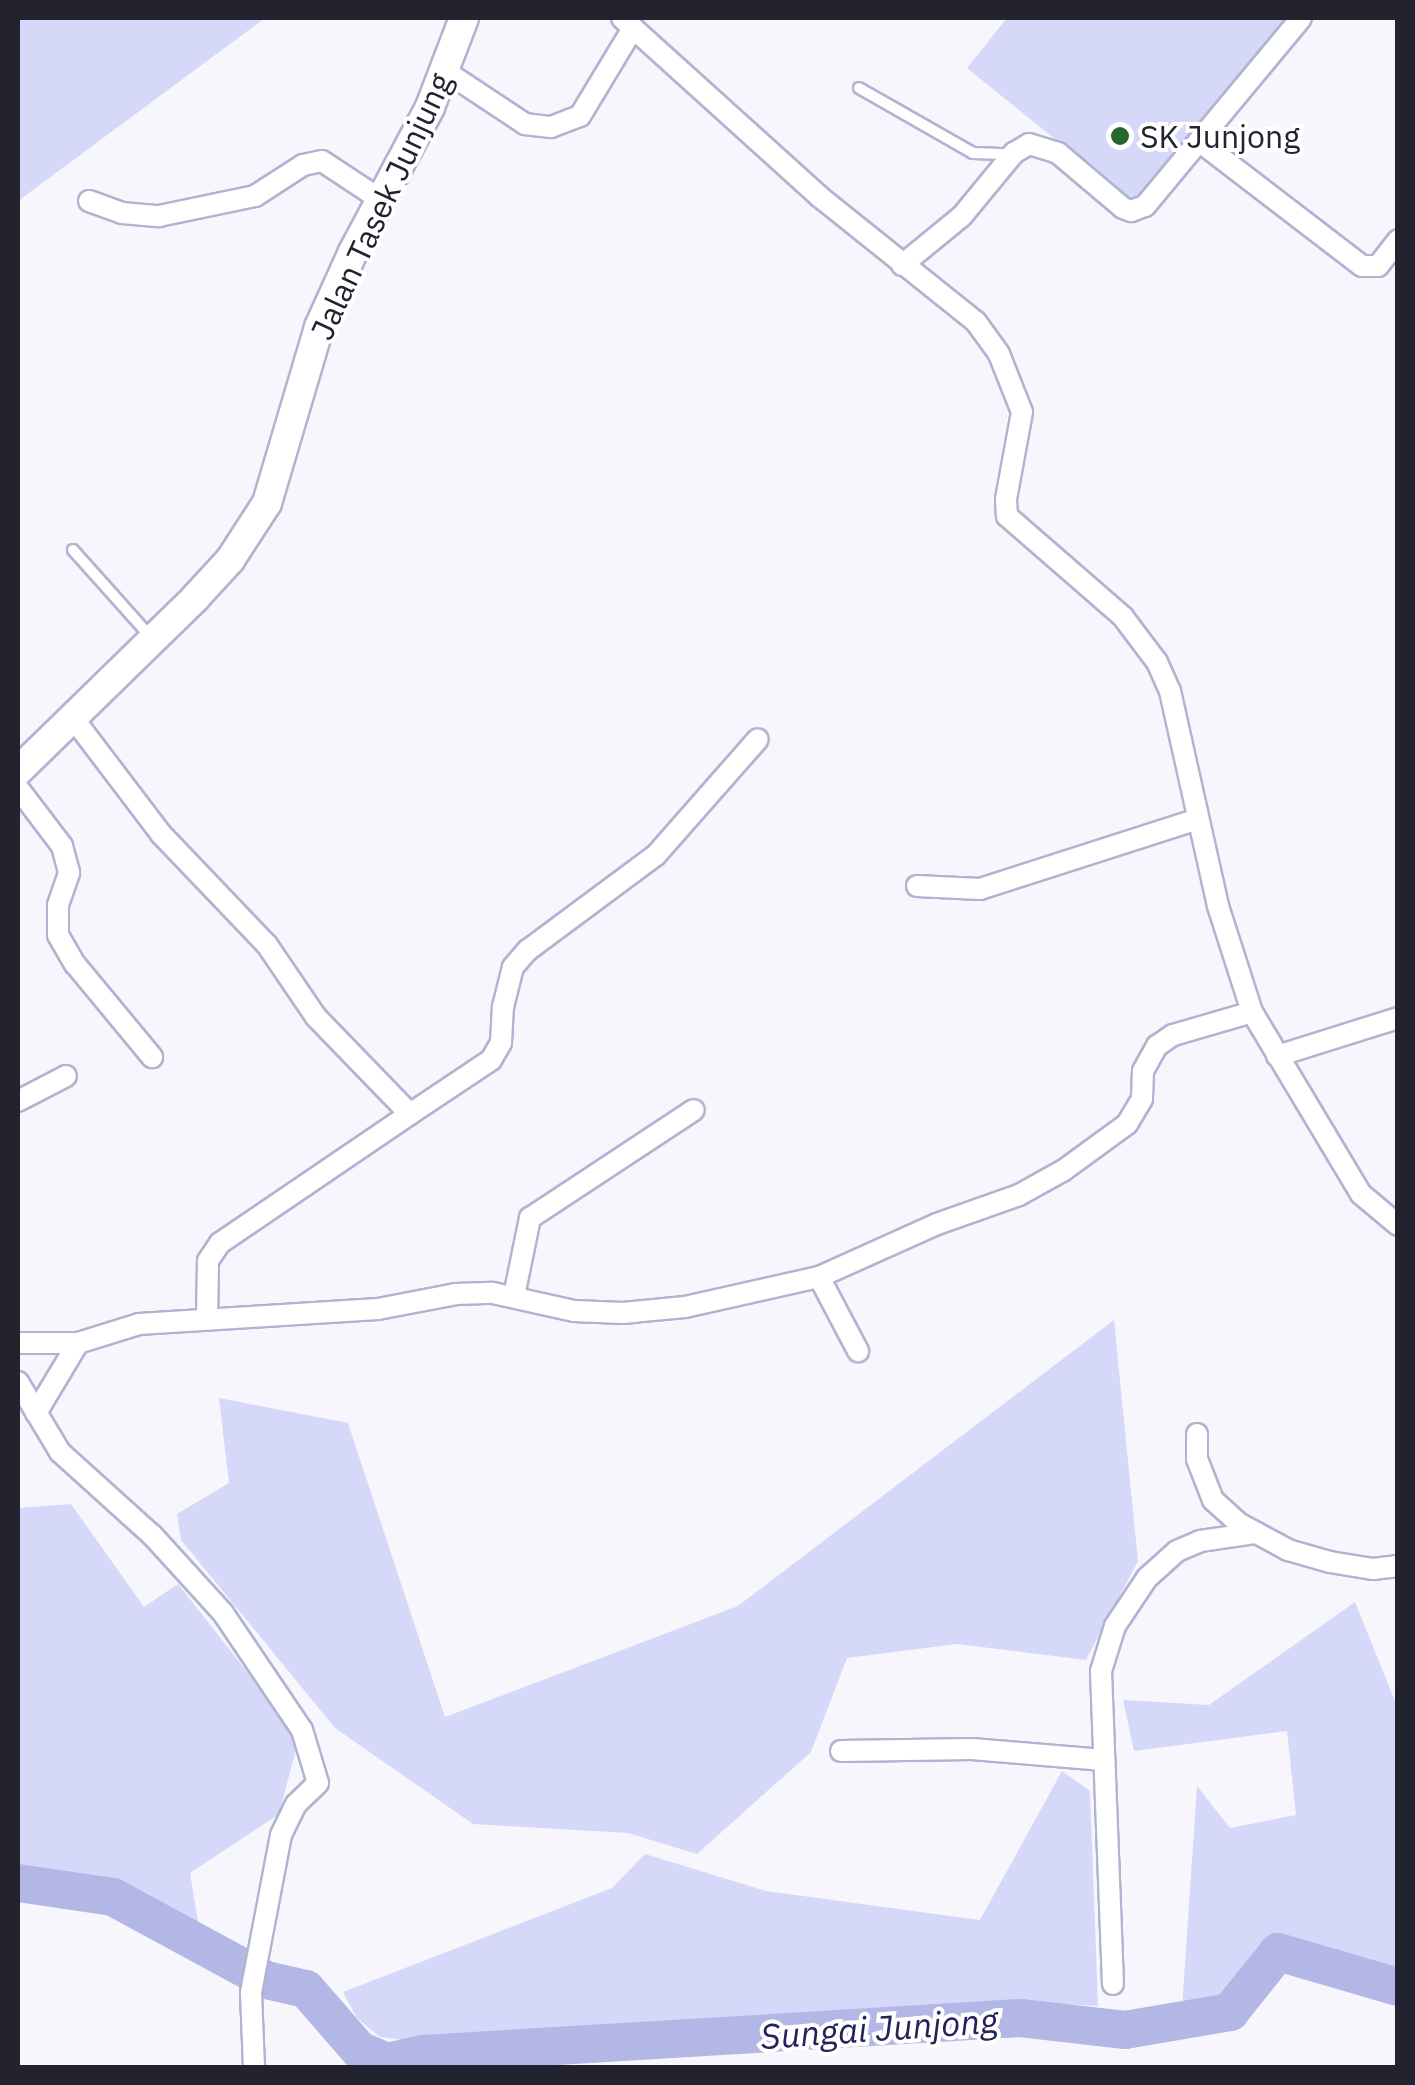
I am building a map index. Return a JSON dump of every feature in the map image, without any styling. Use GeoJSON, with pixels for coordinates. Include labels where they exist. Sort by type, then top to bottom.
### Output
{"type":"FeatureCollection","features":[{"type":"Feature","properties":{"kind":"main road","name":"Jalan Tasek Junjung"},"geometry":{"type":"LineString","coordinates":[[18,771],[154,640],[230,560],[267,503],[320,327],[445,71],[464,18]]}},
{"type":"Feature","properties":{"kind":"street"},"geometry":{"type":"LineString","coordinates":[[902,265],[962,216],[1014,153],[1029,144],[1058,152],[1131,211],[1145,206],[1301,18]]}},
{"type":"Feature","properties":{"kind":"street"},"geometry":{"type":"LineString","coordinates":[[445,71],[524,124],[552,127],[580,116],[627,23],[690,84],[902,265],[976,322],[999,354],[1022,412],[1006,499],[1007,516],[1123,617],[1156,662],[1170,691],[1218,906],[1252,1012],[1361,1194],[1398,1224]]}},
{"type":"Feature","properties":{"kind":"street"},"geometry":{"type":"LineString","coordinates":[[1199,141],[1362,266],[1378,266],[1398,240]]}},
{"type":"Feature","properties":{"kind":"street"},"geometry":{"type":"LineString","coordinates":[[89,201],[122,213],[159,216],[255,196],[303,165],[322,161],[380,200]]}},
{"type":"Feature","properties":{"kind":"street"},"geometry":{"type":"LineString","coordinates":[[73,718],[161,834],[267,944],[316,1017],[410,1114]]}},
{"type":"Feature","properties":{"kind":"street"},"geometry":{"type":"LineString","coordinates":[[207,1318],[208,1261],[220,1243],[491,1060],[501,1043],[513,967],[528,950],[656,854],[758,739]]}},
{"type":"Feature","properties":{"kind":"street"},"geometry":{"type":"LineString","coordinates":[[18,788],[62,846],[68,873],[58,905],[58,935],[75,964],[152,1057]]}},
{"type":"Feature","properties":{"kind":"street"},"geometry":{"type":"LineString","coordinates":[[917,886],[980,889],[1198,819]]}},
{"type":"Feature","properties":{"kind":"street"},"geometry":{"type":"LineString","coordinates":[[18,1342],[78,1343],[140,1324],[378,1310],[456,1294],[514,1296],[574,1311],[623,1313],[685,1307],[819,1277],[937,1224],[1019,1195],[1064,1170],[1127,1124],[1142,1099],[1143,1071],[1157,1046],[1174,1036],[1252,1012]]}},
{"type":"Feature","properties":{"kind":"street"},"geometry":{"type":"LineString","coordinates":[[1277,1056],[1398,1018]]}},
{"type":"Feature","properties":{"kind":"street"},"geometry":{"type":"LineString","coordinates":[[18,1101],[66,1076]]}},
{"type":"Feature","properties":{"kind":"street"},"geometry":{"type":"LineString","coordinates":[[514,1296],[530,1218],[694,1110]]}},
{"type":"Feature","properties":{"kind":"street"},"geometry":{"type":"LineString","coordinates":[[819,1277],[858,1351]]}},
{"type":"Feature","properties":{"kind":"street"},"geometry":{"type":"LineString","coordinates":[[36,1413],[78,1343]]}},
{"type":"Feature","properties":{"kind":"street"},"geometry":{"type":"LineString","coordinates":[[18,1382],[60,1452],[152,1535],[223,1613],[302,1730],[318,1783],[296,1804],[280,1834],[251,1993],[254,2068]]}},
{"type":"Feature","properties":{"kind":"street"},"geometry":{"type":"LineString","coordinates":[[1197,1434],[1197,1459],[1213,1500],[1256,1533],[1288,1550],[1330,1562],[1373,1568],[1398,1566]]}},
{"type":"Feature","properties":{"kind":"street"},"geometry":{"type":"LineString","coordinates":[[1113,1984],[1101,1670],[1115,1626],[1147,1578],[1177,1551],[1200,1541],[1256,1533]]}},
{"type":"Feature","properties":{"kind":"street"},"geometry":{"type":"LineString","coordinates":[[842,1751],[972,1749],[1104,1760]]}},
{"type":"Feature","properties":{"kind":"lane"},"geometry":{"type":"LineString","coordinates":[[859,88],[973,153],[1014,153]]}},
{"type":"Feature","properties":{"kind":"lane"},"geometry":{"type":"LineString","coordinates":[[74,550],[154,640]]}},
{"type":"Feature","properties":{"kind":"shaded area"},"geometry":{"type":"Polygon","coordinates":[[[18,18],[265,18],[18,201],[18,18]]]}},
{"type":"Feature","properties":{"kind":"shaded area","name":"SK Junjong"},"geometry":{"type":"Polygon","coordinates":[[[1007,18],[1285,18],[1134,203],[967,68],[1007,18]]]}},
{"type":"Feature","properties":{"kind":"shaded area"},"geometry":{"type":"Polygon","coordinates":[[[1114,1320],[1138,1561],[1086,1660],[957,1644],[847,1658],[811,1752],[697,1854],[628,1833],[473,1824],[335,1728],[181,1540],[177,1514],[229,1483],[219,1398],[348,1423],[445,1717],[738,1606],[1114,1320]]]}},
{"type":"Feature","properties":{"kind":"shaded area"},"geometry":{"type":"Polygon","coordinates":[[[71,1504],[144,1607],[178,1584],[299,1738],[279,1814],[190,1873],[199,1927],[124,1889],[18,1866],[18,1508],[71,1504]]]}},
{"type":"Feature","properties":{"kind":"shaded area"},"geometry":{"type":"Polygon","coordinates":[[[1355,1602],[1397,1706],[1397,1976],[1274,1938],[1222,2001],[1182,2008],[1197,1786],[1230,1828],[1296,1815],[1287,1731],[1134,1751],[1123,1700],[1209,1705],[1355,1602]]]}},
{"type":"Feature","properties":{"kind":"shaded area"},"geometry":{"type":"Polygon","coordinates":[[[1062,1771],[1090,1791],[1098,2006],[1005,2001],[435,2044],[380,2037],[357,2018],[343,1992],[612,1888],[645,1854],[766,1891],[980,1920],[1062,1771]]]}},
{"type":"Feature","properties":{"kind":"waterway","name":"Sungai Junjong"},"geometry":{"type":"LineString","coordinates":[[18,1883],[113,1897],[266,1980],[306,1989],[359,2050],[387,2062],[423,2054],[1020,2018],[1125,2030],[1230,2012],[1278,1952],[1398,1987]]}},
{"type":"Feature","properties":{"kind":"place","name":"SK Junjong"},"geometry":{"type":"Point","coordinates":[1120,136]}}]}
